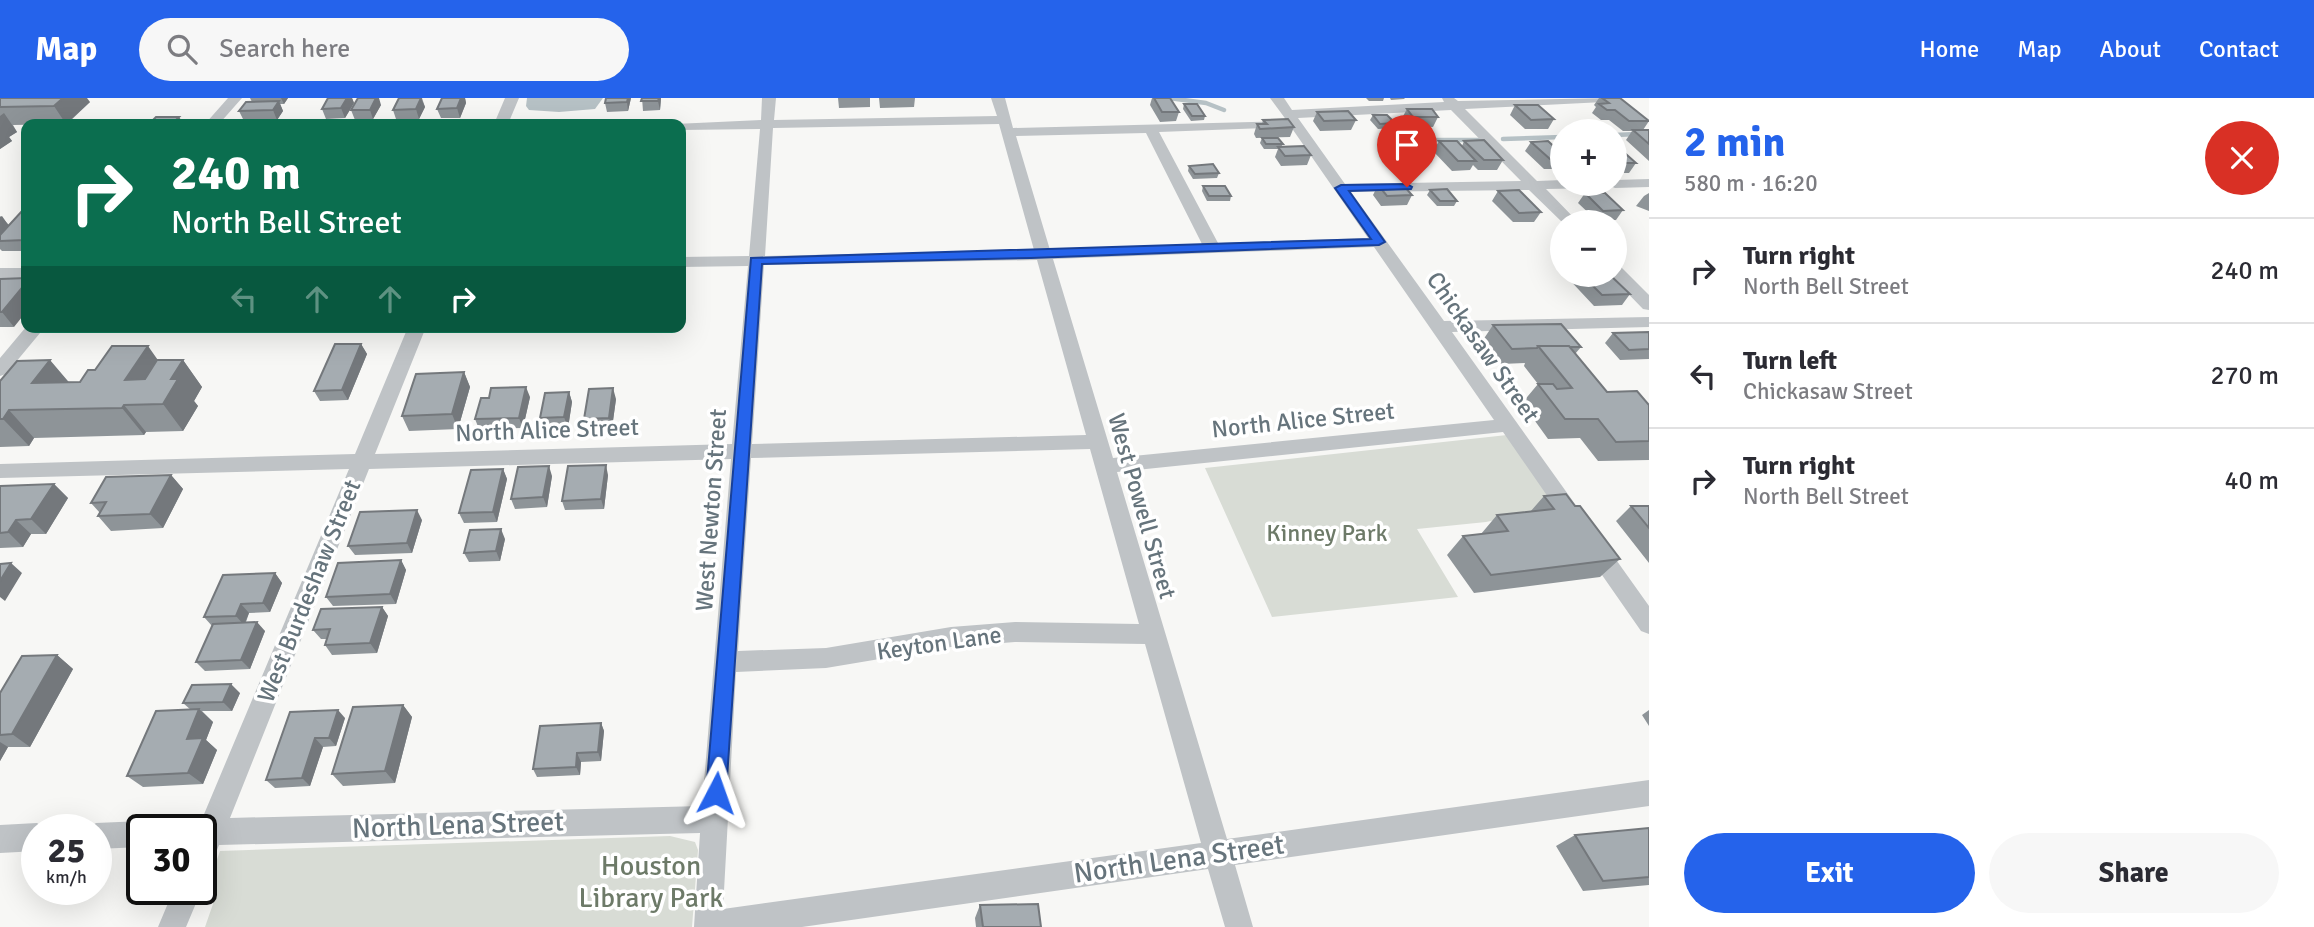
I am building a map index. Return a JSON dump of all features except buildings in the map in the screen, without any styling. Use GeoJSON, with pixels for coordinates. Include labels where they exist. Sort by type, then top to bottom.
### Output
{"type":"FeatureCollection","features":[{"type":"Feature","properties":{"kind":"street"},"geometry":{"type":"LineString","coordinates":[[216,119],[235,98]]}},
{"type":"Feature","properties":{"kind":"street"},"geometry":{"type":"LineString","coordinates":[[503,119],[512,98]]}},
{"type":"Feature","properties":{"kind":"street","name":"West Newton Street"},"geometry":{"type":"LineString","coordinates":[[708,926],[725,662],[769,98]]}},
{"type":"Feature","properties":{"kind":"street","name":"West Powell Street"},"geometry":{"type":"LineString","coordinates":[[998,98],[1239,927]]}},
{"type":"Feature","properties":{"kind":"street","name":"Chickasaw Street"},"geometry":{"type":"LineString","coordinates":[[1277,98],[1649,624]]}},
{"type":"Feature","properties":{"kind":"street"},"geometry":{"type":"LineString","coordinates":[[686,126],[1150,128],[1292,119],[1450,102],[1604,98]]}},
{"type":"Feature","properties":{"kind":"street"},"geometry":{"type":"LineString","coordinates":[[1450,102],[1558,210]]}},
{"type":"Feature","properties":{"kind":"street"},"geometry":{"type":"LineString","coordinates":[[1150,128],[1212,248]]}},
{"type":"Feature","properties":{"kind":"street"},"geometry":{"type":"LineString","coordinates":[[1627,184],[1649,183]]}},
{"type":"Feature","properties":{"kind":"street"},"geometry":{"type":"LineString","coordinates":[[1341,188],[1550,185]]}},
{"type":"Feature","properties":{"kind":"street"},"geometry":{"type":"LineString","coordinates":[[686,262],[1042,254],[1379,242]]}},
{"type":"Feature","properties":{"kind":"street"},"geometry":{"type":"LineString","coordinates":[[0,273],[21,273]]}},
{"type":"Feature","properties":{"kind":"street"},"geometry":{"type":"LineString","coordinates":[[1627,282],[1649,305]]}},
{"type":"Feature","properties":{"kind":"street"},"geometry":{"type":"LineString","coordinates":[[1439,327],[1649,322]]}},
{"type":"Feature","properties":{"kind":"street"},"geometry":{"type":"LineString","coordinates":[[0,370],[31,333]]}},
{"type":"Feature","properties":{"kind":"street","name":"West Burdeshaw Street"},"geometry":{"type":"LineString","coordinates":[[215,814],[415,333]]}},
{"type":"Feature","properties":{"kind":"street","name":"North Alice Street"},"geometry":{"type":"LineString","coordinates":[[1104,466],[1508,425]]}},
{"type":"Feature","properties":{"kind":"street","name":"North Alice Street"},"geometry":{"type":"LineString","coordinates":[[0,471],[1096,442]]}},
{"type":"Feature","properties":{"kind":"street","name":"Keyton Lane"},"geometry":{"type":"LineString","coordinates":[[725,662],[826,659],[951,637],[1015,632],[1152,634]]}},
{"type":"Feature","properties":{"kind":"street","name":"North Lena Street"},"geometry":{"type":"LineString","coordinates":[[708,926],[1649,793]]}},
{"type":"Feature","properties":{"kind":"street","name":"North Lena Street"},"geometry":{"type":"LineString","coordinates":[[217,839],[714,818]]}},
{"type":"Feature","properties":{"kind":"street"},"geometry":{"type":"LineString","coordinates":[[0,839],[21,838]]}},
{"type":"Feature","properties":{"kind":"street"},"geometry":{"type":"LineString","coordinates":[[172,927],[181,905]]}},
{"type":"Feature","properties":{"kind":"green space","name":"Kinney Park"},"geometry":{"type":"Polygon","coordinates":[[[1507,435],[1557,507],[1486,522],[1417,529],[1458,597],[1272,617],[1205,468],[1507,435]]]}},
{"type":"Feature","properties":{"kind":"green space","name":"Houston Library Park"},"geometry":{"type":"Polygon","coordinates":[[[670,836],[695,842],[698,850],[692,927],[205,927],[213,905],[217,905],[217,859],[220,851],[670,836]]]}},
{"type":"Feature","properties":{"kind":"shaded area"},"geometry":{"type":"Polygon","coordinates":[[[527,98],[603,98],[595,109],[559,112],[529,110],[526,106],[527,98]]]}},
{"type":"Feature","properties":{"kind":"waterway"},"geometry":{"type":"LineString","coordinates":[[1169,98],[1206,103],[1224,110]]}},
{"type":"Feature","properties":{"kind":"waterway"},"geometry":{"type":"LineString","coordinates":[[1395,134],[1424,140],[1479,140]]}},
{"type":"Feature","properties":{"kind":"waterway"},"geometry":{"type":"LineString","coordinates":[[1627,134],[1637,134]]}},
{"type":"Feature","properties":{"kind":"waterway"},"geometry":{"type":"LineString","coordinates":[[1503,139],[1550,137]]}},
{"type":"Feature","properties":{"kind":"route"},"geometry":{"type":"LineString","coordinates":[[716,793],[756,260],[1031,255],[1379,242],[1341,188],[1407,187]]}}]}
